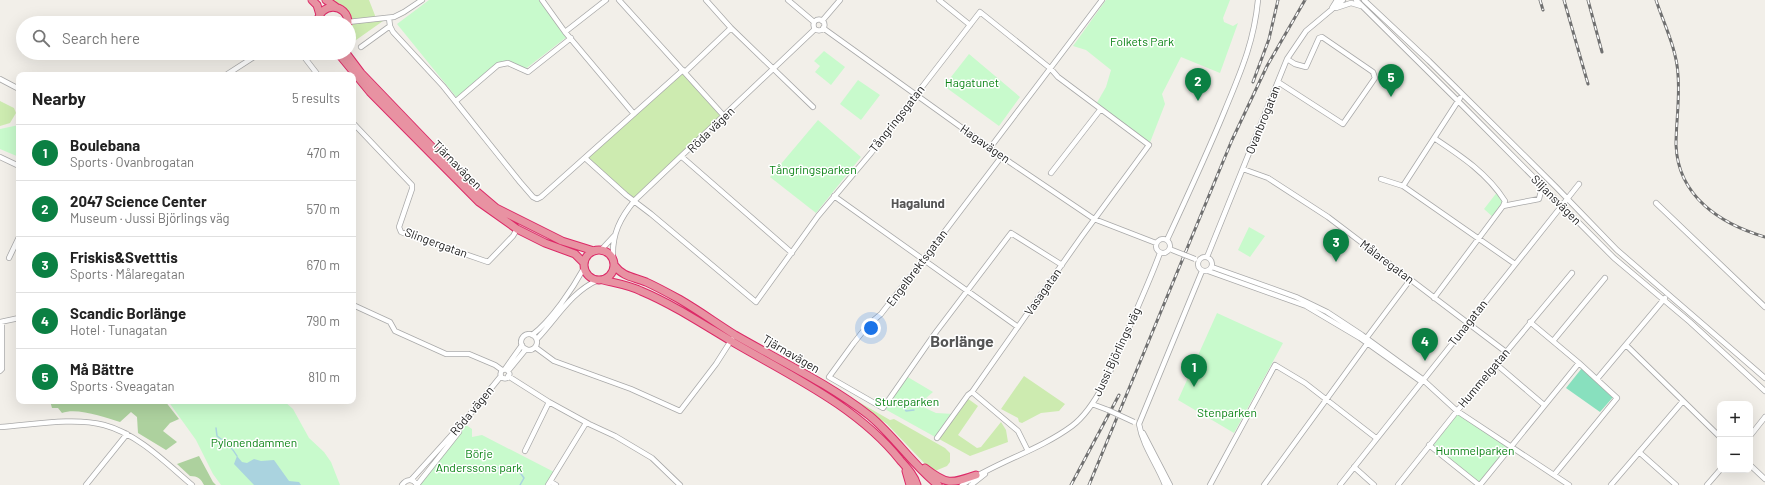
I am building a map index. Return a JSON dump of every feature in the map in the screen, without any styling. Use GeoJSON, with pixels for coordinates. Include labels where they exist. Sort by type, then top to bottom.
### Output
{"type":"FeatureCollection","features":[{"type":"Feature","properties":{"kind":"highway"},"geometry":{"type":"LineString","coordinates":[[312,0],[318,8],[320,15]]}},
{"type":"Feature","properties":{"kind":"highway"},"geometry":{"type":"LineString","coordinates":[[326,0],[344,11],[347,16]]}},
{"type":"Feature","properties":{"kind":"highway"},"geometry":{"type":"LineString","coordinates":[[320,15],[325,9],[336,7]]}},
{"type":"Feature","properties":{"kind":"highway","name":"Tjärnavägen"},"geometry":{"type":"LineString","coordinates":[[344,60],[354,72]]}},
{"type":"Feature","properties":{"kind":"highway","name":"Tjärnavägen"},"geometry":{"type":"LineString","coordinates":[[351,60],[361,73],[433,148],[476,191],[496,208],[562,241],[597,250]]}},
{"type":"Feature","properties":{"kind":"highway","name":"Tjärnavägen"},"geometry":{"type":"LineString","coordinates":[[356,75],[370,92],[473,197],[517,229],[545,243],[575,254],[584,266]]}},
{"type":"Feature","properties":{"kind":"highway"},"geometry":{"type":"LineString","coordinates":[[597,250],[605,251],[613,257],[615,266],[610,276],[601,280],[589,277],[584,266],[587,256],[597,250]]}},
{"type":"Feature","properties":{"kind":"highway","name":"Tjärnavägen"},"geometry":{"type":"LineString","coordinates":[[615,266],[621,274],[645,282],[678,298],[733,338],[845,410],[880,437],[912,474],[917,485]]}},
{"type":"Feature","properties":{"kind":"highway","name":"Tjärnavägen"},"geometry":{"type":"LineString","coordinates":[[601,280],[640,290],[806,374],[852,403],[883,428],[912,458],[922,471],[938,485]]}},
{"type":"Feature","properties":{"kind":"highway"},"geometry":{"type":"LineString","coordinates":[[912,458],[928,471],[947,482],[956,482],[976,475]]}},
{"type":"Feature","properties":{"kind":"highway"},"geometry":{"type":"LineString","coordinates":[[902,462],[910,485]]}},
{"type":"Feature","properties":{"kind":"street"},"geometry":{"type":"LineString","coordinates":[[356,22],[389,18],[404,12],[422,0]]}},
{"type":"Feature","properties":{"kind":"street"},"geometry":{"type":"LineString","coordinates":[[542,0],[565,32],[634,114]]}},
{"type":"Feature","properties":{"kind":"street"},"geometry":{"type":"LineString","coordinates":[[565,32],[606,0]]}},
{"type":"Feature","properties":{"kind":"street"},"geometry":{"type":"LineString","coordinates":[[619,0],[724,116]]}},
{"type":"Feature","properties":{"kind":"street"},"geometry":{"type":"LineString","coordinates":[[706,0],[731,28],[813,107]]}},
{"type":"Feature","properties":{"kind":"street"},"geometry":{"type":"LineString","coordinates":[[788,0],[814,22],[813,25],[815,29],[818,30],[823,28],[824,25],[822,21]]}},
{"type":"Feature","properties":{"kind":"street"},"geometry":{"type":"LineString","coordinates":[[822,21],[840,0]]}},
{"type":"Feature","properties":{"kind":"street"},"geometry":{"type":"LineString","coordinates":[[939,0],[970,25]]}},
{"type":"Feature","properties":{"kind":"street"},"geometry":{"type":"LineString","coordinates":[[990,148],[1102,0]]}},
{"type":"Feature","properties":{"kind":"street"},"geometry":{"type":"LineString","coordinates":[[1167,240],[1208,150],[1246,57],[1254,33],[1258,0]]}},
{"type":"Feature","properties":{"kind":"street"},"geometry":{"type":"LineString","coordinates":[[1330,11],[1337,0]]}},
{"type":"Feature","properties":{"kind":"street","name":"Ovanbrogatan"},"geometry":{"type":"LineString","coordinates":[[1207,257],[1287,59],[1306,31],[1343,0]]}},
{"type":"Feature","properties":{"kind":"street","name":"Siljansvägen"},"geometry":{"type":"LineString","coordinates":[[1356,0],[1614,258],[1664,299],[1765,391]]}},
{"type":"Feature","properties":{"kind":"street","name":"Siljansvägen"},"geometry":{"type":"LineString","coordinates":[[1364,0],[1463,95],[1617,250],[1765,378]]}},
{"type":"Feature","properties":{"kind":"street"},"geometry":{"type":"LineString","coordinates":[[1330,11],[1351,3],[1364,8]]}},
{"type":"Feature","properties":{"kind":"street","name":"Tångringsgatan"},"geometry":{"type":"LineString","coordinates":[[635,200],[756,302],[834,196],[872,153],[917,95],[930,75],[980,12],[1051,69]]}},
{"type":"Feature","properties":{"kind":"street"},"geometry":{"type":"LineString","coordinates":[[389,18],[390,26],[393,32],[456,101],[533,197],[537,199],[731,28]]}},
{"type":"Feature","properties":{"kind":"street"},"geometry":{"type":"LineString","coordinates":[[814,22],[817,20],[822,21]]}},
{"type":"Feature","properties":{"kind":"street"},"geometry":{"type":"LineString","coordinates":[[361,47],[390,26]]}},
{"type":"Feature","properties":{"kind":"street","name":"Hagavägen"},"geometry":{"type":"LineString","coordinates":[[823,28],[990,148],[1094,219],[1156,243]]}},
{"type":"Feature","properties":{"kind":"street","name":"Röda vägen"},"geometry":{"type":"LineString","coordinates":[[613,257],[614,236],[623,215],[635,200],[815,29]]}},
{"type":"Feature","properties":{"kind":"street"},"geometry":{"type":"LineString","coordinates":[[1278,82],[1343,124],[1375,78],[1373,72],[1322,37],[1319,38],[1306,67],[1294,64],[1287,59]]}},
{"type":"Feature","properties":{"kind":"street"},"geometry":{"type":"LineString","coordinates":[[456,101],[498,65],[508,63],[528,72],[571,38]]}},
{"type":"Feature","properties":{"kind":"street"},"geometry":{"type":"LineString","coordinates":[[231,72],[249,60]]}},
{"type":"Feature","properties":{"kind":"street"},"geometry":{"type":"LineString","coordinates":[[306,60],[316,72]]}},
{"type":"Feature","properties":{"kind":"street"},"geometry":{"type":"LineString","coordinates":[[1051,69],[1058,77],[1100,110],[1051,174]]}},
{"type":"Feature","properties":{"kind":"street"},"geometry":{"type":"LineString","coordinates":[[0,79],[16,87]]}},
{"type":"Feature","properties":{"kind":"street"},"geometry":{"type":"LineString","coordinates":[[1403,186],[1463,95]]}},
{"type":"Feature","properties":{"kind":"street","name":"Vasagatan"},"geometry":{"type":"LineString","coordinates":[[937,438],[968,395],[972,392],[1094,219],[1149,145],[1100,110]]}},
{"type":"Feature","properties":{"kind":"street","name":"Slingergatan"},"geometry":{"type":"LineString","coordinates":[[356,126],[412,185],[399,227],[401,232],[488,262],[513,236],[517,229]]}},
{"type":"Feature","properties":{"kind":"street"},"geometry":{"type":"LineString","coordinates":[[1434,138],[1469,161],[1486,176],[1505,201],[1479,239],[1434,298]]}},
{"type":"Feature","properties":{"kind":"street","name":"Engelbrektsgatan"},"geometry":{"type":"LineString","coordinates":[[829,377],[868,325],[881,314],[1002,156]]}},
{"type":"Feature","properties":{"kind":"street"},"geometry":{"type":"LineString","coordinates":[[0,157],[16,165]]}},
{"type":"Feature","properties":{"kind":"street"},"geometry":{"type":"LineString","coordinates":[[682,157],[792,253]]}},
{"type":"Feature","properties":{"kind":"street"},"geometry":{"type":"LineString","coordinates":[[585,158],[626,195],[635,200]]}},
{"type":"Feature","properties":{"kind":"street","name":"Målaregatan"},"geometry":{"type":"LineString","coordinates":[[1243,169],[1268,178],[1294,193],[1330,218],[1506,352]]}},
{"type":"Feature","properties":{"kind":"street"},"geometry":{"type":"LineString","coordinates":[[1381,179],[1403,186],[1515,264]]}},
{"type":"Feature","properties":{"kind":"street","name":"Tunagatan"},"geometry":{"type":"LineString","coordinates":[[1340,485],[1578,184]]}},
{"type":"Feature","properties":{"kind":"street"},"geometry":{"type":"LineString","coordinates":[[1503,206],[1539,199],[1541,191]]}},
{"type":"Feature","properties":{"kind":"street"},"geometry":{"type":"LineString","coordinates":[[834,196],[1018,327]]}},
{"type":"Feature","properties":{"kind":"street"},"geometry":{"type":"LineString","coordinates":[[1656,203],[1765,307]]}},
{"type":"Feature","properties":{"kind":"street"},"geometry":{"type":"LineString","coordinates":[[967,291],[1012,233],[1062,265]]}},
{"type":"Feature","properties":{"kind":"street","name":"Röda vägen"},"geometry":{"type":"LineString","coordinates":[[597,250],[614,236]]}},
{"type":"Feature","properties":{"kind":"street"},"geometry":{"type":"LineString","coordinates":[[1167,240],[1159,240],[1156,243],[1155,248],[1160,253],[1165,254],[1171,250]]}},
{"type":"Feature","properties":{"kind":"street"},"geometry":{"type":"LineString","coordinates":[[1167,240],[1170,244],[1171,250]]}},
{"type":"Feature","properties":{"kind":"street"},"geometry":{"type":"LineString","coordinates":[[9,258],[16,243]]}},
{"type":"Feature","properties":{"kind":"street"},"geometry":{"type":"LineString","coordinates":[[1171,250],[1197,260]]}},
{"type":"Feature","properties":{"kind":"street","name":"Jussi Björlings väg"},"geometry":{"type":"LineString","coordinates":[[962,485],[976,475],[1028,451],[1072,426],[1092,404],[1116,358],[1160,253]]}},
{"type":"Feature","properties":{"kind":"street"},"geometry":{"type":"LineString","coordinates":[[1197,260],[1202,257],[1207,257],[1212,262],[1212,267]]}},
{"type":"Feature","properties":{"kind":"street"},"geometry":{"type":"LineString","coordinates":[[1197,260],[1202,271]]}},
{"type":"Feature","properties":{"kind":"street"},"geometry":{"type":"LineString","coordinates":[[532,335],[541,328],[578,280],[584,266]]}},
{"type":"Feature","properties":{"kind":"street"},"geometry":{"type":"LineString","coordinates":[[1208,271],[1212,267]]}},
{"type":"Feature","properties":{"kind":"street"},"geometry":{"type":"LineString","coordinates":[[1212,267],[1243,277],[1308,302],[1327,312],[1419,380],[1422,380],[1457,411],[1569,485]]}},
{"type":"Feature","properties":{"kind":"street"},"geometry":{"type":"LineString","coordinates":[[1202,271],[1208,271],[1306,306],[1367,341]]}},
{"type":"Feature","properties":{"kind":"street"},"geometry":{"type":"LineString","coordinates":[[1165,485],[1146,448],[1137,423],[1202,271]]}},
{"type":"Feature","properties":{"kind":"street","name":"Hummelgatan"},"geometry":{"type":"LineString","coordinates":[[1398,485],[1429,445],[1572,273]]}},
{"type":"Feature","properties":{"kind":"street"},"geometry":{"type":"LineString","coordinates":[[1553,341],[1605,278]]}},
{"type":"Feature","properties":{"kind":"street"},"geometry":{"type":"LineString","coordinates":[[537,339],[528,334],[524,336],[521,341],[524,347],[531,350],[535,347],[537,339],[577,293],[589,284],[601,280]]}},
{"type":"Feature","properties":{"kind":"street"},"geometry":{"type":"LineString","coordinates":[[1264,485],[1327,400],[1410,280]]}},
{"type":"Feature","properties":{"kind":"street","name":"Tjärnavägen"},"geometry":{"type":"LineString","coordinates":[[829,377],[883,408],[936,332],[967,291]]}},
{"type":"Feature","properties":{"kind":"street"},"geometry":{"type":"LineString","coordinates":[[1597,380],[1668,294]]}},
{"type":"Feature","properties":{"kind":"street"},"geometry":{"type":"LineString","coordinates":[[356,306],[390,322],[395,331],[446,354],[469,354],[495,365],[549,402],[586,423],[615,436],[652,458],[680,485]]}},
{"type":"Feature","properties":{"kind":"street"},"geometry":{"type":"LineString","coordinates":[[0,371],[2,369],[1,322],[16,319]]}},
{"type":"Feature","properties":{"kind":"street"},"geometry":{"type":"LineString","coordinates":[[1530,322],[1579,363],[1616,398],[1554,475]]}},
{"type":"Feature","properties":{"kind":"street"},"geometry":{"type":"LineString","coordinates":[[535,347],[554,361],[631,389],[680,411],[733,338]]}},
{"type":"Feature","properties":{"kind":"street"},"geometry":{"type":"LineString","coordinates":[[1626,345],[1717,434]]}},
{"type":"Feature","properties":{"kind":"street"},"geometry":{"type":"LineString","coordinates":[[502,377],[524,347]]}},
{"type":"Feature","properties":{"kind":"street"},"geometry":{"type":"LineString","coordinates":[[1429,445],[1479,485],[1579,363]]}},
{"type":"Feature","properties":{"kind":"street"},"geometry":{"type":"LineString","coordinates":[[1496,364],[1544,405]]}},
{"type":"Feature","properties":{"kind":"street"},"geometry":{"type":"LineString","coordinates":[[1210,485],[1275,365],[1297,378],[1376,438]]}},
{"type":"Feature","properties":{"kind":"street"},"geometry":{"type":"LineString","coordinates":[[502,377],[506,372]]}},
{"type":"Feature","properties":{"kind":"street","name":"Röda vägen"},"geometry":{"type":"LineString","coordinates":[[417,485],[502,377]]}},
{"type":"Feature","properties":{"kind":"street"},"geometry":{"type":"LineString","coordinates":[[972,392],[1018,431],[1028,451]]}},
{"type":"Feature","properties":{"kind":"street"},"geometry":{"type":"LineString","coordinates":[[1611,485],[1683,401]]}},
{"type":"Feature","properties":{"kind":"street"},"geometry":{"type":"LineString","coordinates":[[525,451],[549,402]]}},
{"type":"Feature","properties":{"kind":"street"},"geometry":{"type":"LineString","coordinates":[[1092,404],[1137,423],[1170,485]]}},
{"type":"Feature","properties":{"kind":"street"},"geometry":{"type":"LineString","coordinates":[[1753,433],[1765,417]]}},
{"type":"Feature","properties":{"kind":"street","name":"Röda vägen"},"geometry":{"type":"LineString","coordinates":[[402,485],[405,481],[411,480],[467,420]]}},
{"type":"Feature","properties":{"kind":"street"},"geometry":{"type":"LineString","coordinates":[[0,427],[87,422],[104,425],[127,434],[155,454],[192,485]]}},
{"type":"Feature","properties":{"kind":"street"},"geometry":{"type":"LineString","coordinates":[[556,485],[550,484],[586,423]]}},
{"type":"Feature","properties":{"kind":"street"},"geometry":{"type":"LineString","coordinates":[[1757,428],[1765,423]]}},
{"type":"Feature","properties":{"kind":"street"},"geometry":{"type":"LineString","coordinates":[[86,485],[127,434]]}},
{"type":"Feature","properties":{"kind":"street"},"geometry":{"type":"LineString","coordinates":[[1639,452],[1676,485]]}},
{"type":"Feature","properties":{"kind":"street"},"geometry":{"type":"LineString","coordinates":[[1354,467],[1374,485]]}},
{"type":"Feature","properties":{"kind":"street"},"geometry":{"type":"LineString","coordinates":[[1753,468],[1765,479]]}},
{"type":"Feature","properties":{"kind":"street","name":"Jussi Björlings väg"},"geometry":{"type":"LineString","coordinates":[[971,485],[991,469]]}},
{"type":"Feature","properties":{"kind":"street"},"geometry":{"type":"LineString","coordinates":[[1707,485],[1717,473]]}},
{"type":"Feature","properties":{"kind":"street"},"geometry":{"type":"LineString","coordinates":[[411,480],[417,485]]}},
{"type":"Feature","properties":{"kind":"green space"},"geometry":{"type":"Polygon","coordinates":[[[332,0],[369,0],[376,18],[383,21],[356,40],[356,16],[349,16],[343,6],[332,0]]]}},
{"type":"Feature","properties":{"kind":"green space"},"geometry":{"type":"Polygon","coordinates":[[[429,0],[541,0],[568,36],[524,70],[505,62],[457,98],[397,24],[429,0]]]}},
{"type":"Feature","properties":{"kind":"green space","name":"Folkets Park"},"geometry":{"type":"Polygon","coordinates":[[[1106,0],[1230,0],[1223,18],[1224,22],[1233,26],[1238,23],[1220,73],[1181,57],[1162,94],[1165,104],[1149,145],[1095,106],[1106,87],[1111,70],[1086,50],[1073,46],[1106,0]]]}},
{"type":"Feature","properties":{"kind":"green space"},"geometry":{"type":"Polygon","coordinates":[[[824,51],[845,67],[831,85],[815,72],[820,66],[814,61],[824,51]]]}},
{"type":"Feature","properties":{"kind":"green space","name":"Hagatunet"},"geometry":{"type":"Polygon","coordinates":[[[969,54],[1020,97],[999,126],[944,86],[969,54]]]}},
{"type":"Feature","properties":{"kind":"green space"},"geometry":{"type":"Polygon","coordinates":[[[683,70],[724,116],[635,200],[585,158],[683,70]]]}},
{"type":"Feature","properties":{"kind":"green space"},"geometry":{"type":"Polygon","coordinates":[[[858,80],[880,95],[861,120],[840,104],[858,80]]]}},
{"type":"Feature","properties":{"kind":"green space"},"geometry":{"type":"Polygon","coordinates":[[[0,101],[14,108],[16,113],[10,123],[0,126],[0,101]]]}},
{"type":"Feature","properties":{"kind":"green space","name":"Tångringsparken"},"geometry":{"type":"Polygon","coordinates":[[[818,120],[861,157],[816,213],[770,177],[818,120]]]}},
{"type":"Feature","properties":{"kind":"green space"},"geometry":{"type":"Polygon","coordinates":[[[16,126],[16,156],[0,149],[0,129],[16,126]]]}},
{"type":"Feature","properties":{"kind":"green space"},"geometry":{"type":"Polygon","coordinates":[[[1498,191],[1505,201],[1494,218],[1484,209],[1498,191]]]}},
{"type":"Feature","properties":{"kind":"green space"},"geometry":{"type":"Polygon","coordinates":[[[1249,227],[1265,236],[1250,257],[1238,250],[1249,227]]]}},
{"type":"Feature","properties":{"kind":"green space","name":"Stenparken"},"geometry":{"type":"Polygon","coordinates":[[[1217,313],[1283,343],[1234,433],[1178,400],[1217,313]]]}},
{"type":"Feature","properties":{"kind":"green space"},"geometry":{"type":"Polygon","coordinates":[[[1582,368],[1614,396],[1600,412],[1566,388],[1582,368]]]}},
{"type":"Feature","properties":{"kind":"green space","name":"Stureparken"},"geometry":{"type":"Polygon","coordinates":[[[906,376],[933,392],[926,398],[928,399],[923,407],[936,413],[954,414],[937,438],[883,408],[906,376]]]}},
{"type":"Feature","properties":{"kind":"green space"},"geometry":{"type":"Polygon","coordinates":[[[1024,376],[1065,404],[1059,411],[1041,413],[1022,423],[1019,422],[1018,418],[1001,409],[1024,376]]]}},
{"type":"Feature","properties":{"kind":"green space"},"geometry":{"type":"Polygon","coordinates":[[[826,383],[890,420],[894,419],[945,448],[950,453],[950,462],[947,466],[935,471],[927,466],[887,424],[826,383]]]}},
{"type":"Feature","properties":{"kind":"green space"},"geometry":{"type":"Polygon","coordinates":[[[967,398],[978,406],[958,435],[977,448],[981,447],[1001,422],[1006,430],[1008,442],[970,456],[939,439],[967,398]]]}},
{"type":"Feature","properties":{"kind":"green space"},"geometry":{"type":"Polygon","coordinates":[[[51,404],[167,404],[179,419],[170,423],[163,431],[177,442],[166,450],[138,433],[137,417],[131,412],[120,422],[99,415],[83,412],[68,411],[62,413],[58,408],[52,408],[51,404]]]}},
{"type":"Feature","properties":{"kind":"green space","name":"Pylonendammen"},"geometry":{"type":"Polygon","coordinates":[[[170,404],[287,404],[293,409],[309,438],[324,452],[331,462],[340,485],[221,485],[213,474],[196,440],[170,404]]]}},
{"type":"Feature","properties":{"kind":"green space","name":"Hummelparken"},"geometry":{"type":"Polygon","coordinates":[[[1457,411],[1511,446],[1480,485],[1429,445],[1457,411]]]}},
{"type":"Feature","properties":{"kind":"green space","name":"Börje Anderssons park"},"geometry":{"type":"Polygon","coordinates":[[[466,425],[472,429],[472,437],[482,435],[556,473],[548,485],[417,485],[466,425]]]}},
{"type":"Feature","properties":{"kind":"green space"},"geometry":{"type":"Polygon","coordinates":[[[199,456],[216,485],[204,485],[199,478],[190,476],[177,464],[199,456]]]}},
{"type":"Feature","properties":{"kind":"water","name":"Pylonendammen"},"geometry":{"type":"Polygon","coordinates":[[[237,456],[242,462],[247,463],[254,459],[261,461],[274,460],[289,481],[299,482],[301,485],[254,485],[234,464],[237,456]]]}},
{"type":"Feature","properties":{"kind":"waterway"},"geometry":{"type":"LineString","coordinates":[[901,406],[904,407],[906,411],[914,410]]}},
{"type":"Feature","properties":{"kind":"waterway"},"geometry":{"type":"LineString","coordinates":[[216,428],[217,436],[223,440],[237,456]]}},
{"type":"Feature","properties":{"kind":"waterway"},"geometry":{"type":"LineString","coordinates":[[493,467],[519,471],[524,478],[520,485]]}},
{"type":"Feature","properties":{"kind":"railway"},"geometry":{"type":"LineString","coordinates":[[1253,82],[1269,39],[1278,0]]}},
{"type":"Feature","properties":{"kind":"railway"},"geometry":{"type":"LineString","coordinates":[[1089,485],[1232,140],[1267,66],[1305,0]]}},
{"type":"Feature","properties":{"kind":"railway"},"geometry":{"type":"LineString","coordinates":[[1540,0],[1543,10]]}},
{"type":"Feature","properties":{"kind":"railway"},"geometry":{"type":"LineString","coordinates":[[1564,0],[1588,84]]}},
{"type":"Feature","properties":{"kind":"railway"},"geometry":{"type":"LineString","coordinates":[[1588,0],[1602,52]]}},
{"type":"Feature","properties":{"kind":"railway"},"geometry":{"type":"LineString","coordinates":[[1656,0],[1673,47],[1677,66],[1679,93],[1676,145],[1679,163],[1685,179],[1693,194],[1718,216],[1765,237]]}},
{"type":"Feature","properties":{"kind":"railway"},"geometry":{"type":"LineString","coordinates":[[1071,485],[1119,395]]}},
{"type":"Feature","properties":{"kind":"place","name":"Må Bättre"},"geometry":{"type":"Point","coordinates":[1391,97]}},
{"type":"Feature","properties":{"kind":"place","name":"2047 Science Center"},"geometry":{"type":"Point","coordinates":[1198,101]}},
{"type":"Feature","properties":{"kind":"place","name":"Friskis&Svetttis"},"geometry":{"type":"Point","coordinates":[1336,262]}},
{"type":"Feature","properties":{"kind":"place","name":"Scandic Borlänge"},"geometry":{"type":"Point","coordinates":[1425,361]}},
{"type":"Feature","properties":{"kind":"place","name":"Boulebana"},"geometry":{"type":"Point","coordinates":[1194,387]}},
{"type":"Feature","properties":{"kind":"district","name":"Hagalund"},"geometry":{"type":"Point","coordinates":[918,203]}},
{"type":"Feature","properties":{"kind":"district","name":"Borlänge"},"geometry":{"type":"Point","coordinates":[962,341]}}]}
